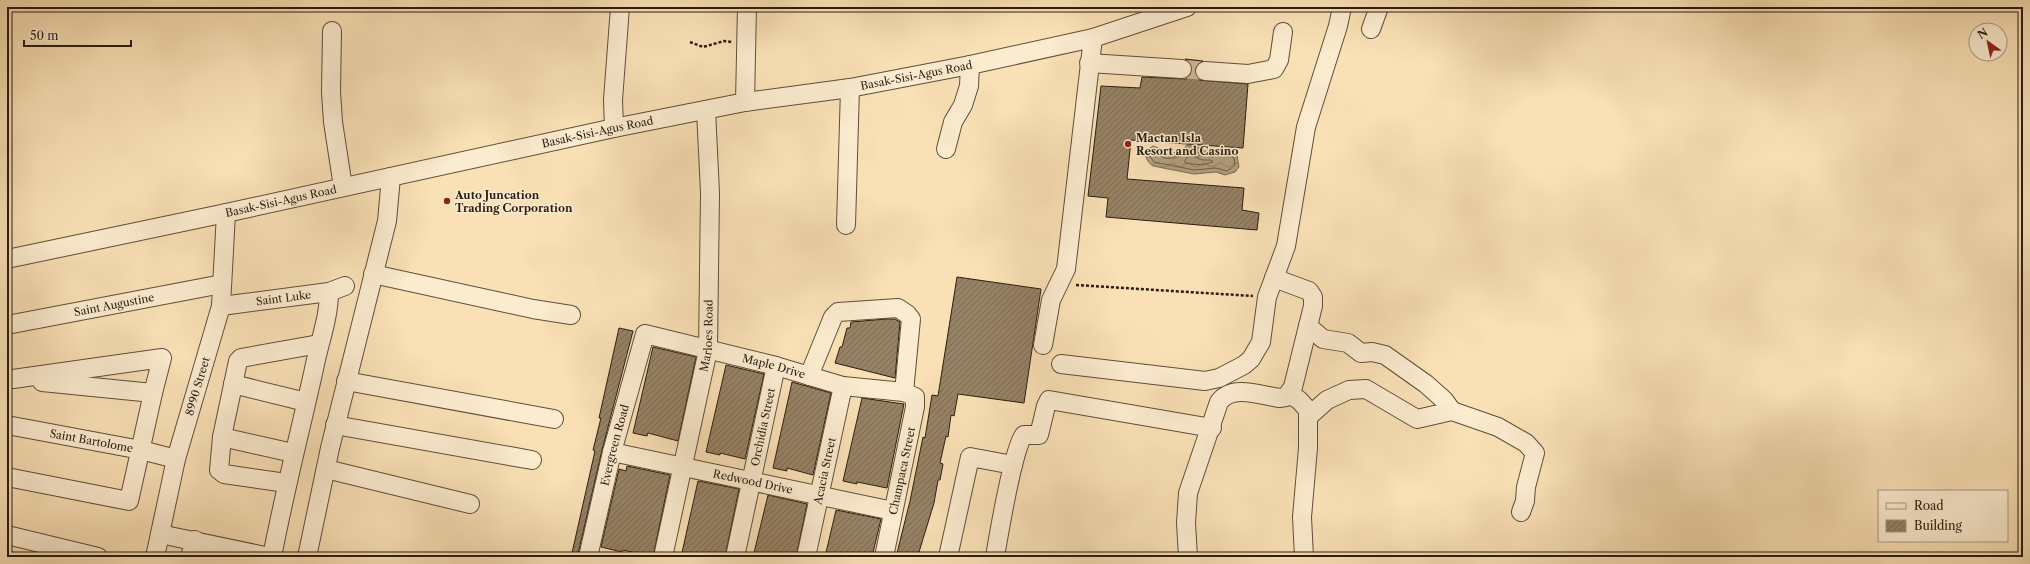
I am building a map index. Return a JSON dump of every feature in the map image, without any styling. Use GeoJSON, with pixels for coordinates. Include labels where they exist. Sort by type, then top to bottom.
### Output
{"type":"FeatureCollection","features":[{"type":"Feature","properties":{"kind":"street"},"geometry":{"type":"LineString","coordinates":[[614,128],[613,100],[620,7]]}},
{"type":"Feature","properties":{"kind":"street"},"geometry":{"type":"LineString","coordinates":[[745,102],[747,7]]}},
{"type":"Feature","properties":{"kind":"street","name":"Basak-Sisi-Agus Road"},"geometry":{"type":"LineString","coordinates":[[7,258],[226,213],[614,128],[745,102],[850,88],[970,65],[1092,38],[1187,7]]}},
{"type":"Feature","properties":{"kind":"street"},"geometry":{"type":"LineString","coordinates":[[1061,364],[1205,381],[1219,378],[1244,365],[1251,359],[1261,342],[1267,297],[1286,246],[1306,127],[1338,26],[1342,7]]}},
{"type":"Feature","properties":{"kind":"street"},"geometry":{"type":"LineString","coordinates":[[1371,29],[1379,7]]}},
{"type":"Feature","properties":{"kind":"street"},"geometry":{"type":"LineString","coordinates":[[332,31],[332,114],[343,187]]}},
{"type":"Feature","properties":{"kind":"street"},"geometry":{"type":"LineString","coordinates":[[1205,71],[1248,74],[1274,69],[1279,60],[1283,32]]}},
{"type":"Feature","properties":{"kind":"street"},"geometry":{"type":"LineString","coordinates":[[1043,345],[1051,300],[1066,269],[1092,38]]}},
{"type":"Feature","properties":{"kind":"street"},"geometry":{"type":"LineString","coordinates":[[1089,63],[1182,69]]}},
{"type":"Feature","properties":{"kind":"street"},"geometry":{"type":"LineString","coordinates":[[946,149],[953,122],[963,105],[969,86],[970,65]]}},
{"type":"Feature","properties":{"kind":"street"},"geometry":{"type":"LineString","coordinates":[[846,225],[850,88]]}},
{"type":"Feature","properties":{"kind":"street","name":"Marloes Road"},"geometry":{"type":"LineString","coordinates":[[663,557],[681,467],[708,350],[710,193],[706,110]]}},
{"type":"Feature","properties":{"kind":"street"},"geometry":{"type":"LineString","coordinates":[[307,557],[346,380],[387,221],[391,177]]}},
{"type":"Feature","properties":{"kind":"street","name":"8990 Street"},"geometry":{"type":"LineString","coordinates":[[155,557],[176,459],[221,306],[226,213]]}},
{"type":"Feature","properties":{"kind":"street"},"geometry":{"type":"LineString","coordinates":[[373,274],[533,309],[571,315]]}},
{"type":"Feature","properties":{"kind":"street"},"geometry":{"type":"LineString","coordinates":[[1188,557],[1186,523],[1188,493],[1212,428],[1219,402],[1224,396],[1234,392],[1279,398],[1289,394],[1293,387],[1313,306],[1313,297],[1309,291],[1274,278]]}},
{"type":"Feature","properties":{"kind":"street","name":"Saint Augustine"},"geometry":{"type":"LineString","coordinates":[[7,325],[222,284]]}},
{"type":"Feature","properties":{"kind":"street","name":"Saint Luke"},"geometry":{"type":"LineString","coordinates":[[221,306],[337,289],[319,344]]}},
{"type":"Feature","properties":{"kind":"street"},"geometry":{"type":"LineString","coordinates":[[809,376],[833,317],[838,312],[898,308],[907,314],[911,319],[904,392]]}},
{"type":"Feature","properties":{"kind":"street"},"geometry":{"type":"LineString","coordinates":[[1308,326],[1323,339],[1348,343],[1361,353],[1372,352],[1386,355],[1426,384],[1444,400],[1452,411]]}},
{"type":"Feature","properties":{"kind":"street","name":"Maple Drive"},"geometry":{"type":"LineString","coordinates":[[645,334],[776,366],[843,386],[904,392]]}},
{"type":"Feature","properties":{"kind":"street","name":"Evergreen Road"},"geometry":{"type":"LineString","coordinates":[[588,557],[612,452],[645,334]]}},
{"type":"Feature","properties":{"kind":"street"},"geometry":{"type":"LineString","coordinates":[[160,534],[271,557],[286,483],[319,344],[241,358],[238,361],[222,437],[219,470],[224,474],[286,483]]}},
{"type":"Feature","properties":{"kind":"street"},"geometry":{"type":"LineString","coordinates":[[7,477],[129,501],[152,393],[162,358],[10,379]]}},
{"type":"Feature","properties":{"kind":"street","name":"Orchidia Street"},"geometry":{"type":"LineString","coordinates":[[735,557],[776,366]]}},
{"type":"Feature","properties":{"kind":"street"},"geometry":{"type":"LineString","coordinates":[[10,379],[152,393]]}},
{"type":"Feature","properties":{"kind":"street"},"geometry":{"type":"LineString","coordinates":[[346,380],[554,419]]}},
{"type":"Feature","properties":{"kind":"street"},"geometry":{"type":"LineString","coordinates":[[233,384],[306,402]]}},
{"type":"Feature","properties":{"kind":"street","name":"Acacia Street"},"geometry":{"type":"LineString","coordinates":[[806,557],[843,386]]}},
{"type":"Feature","properties":{"kind":"street"},"geometry":{"type":"LineString","coordinates":[[1308,417],[1327,400],[1349,390],[1366,389],[1417,420],[1452,411],[1498,427],[1526,443],[1535,453],[1526,487],[1525,501],[1521,512]]}},
{"type":"Feature","properties":{"kind":"street","name":"Champaca Street"},"geometry":{"type":"LineString","coordinates":[[884,557],[915,408],[915,397],[904,392]]}},
{"type":"Feature","properties":{"kind":"street"},"geometry":{"type":"LineString","coordinates":[[1289,394],[1305,406],[1308,417],[1308,448],[1302,517],[1304,557]]}},
{"type":"Feature","properties":{"kind":"street"},"geometry":{"type":"LineString","coordinates":[[995,557],[1013,465],[1022,437],[1037,436],[1041,433],[1046,406],[1049,400],[1212,428]]}},
{"type":"Feature","properties":{"kind":"street","name":"Saint Bartolome"},"geometry":{"type":"LineString","coordinates":[[7,425],[141,450],[176,459]]}},
{"type":"Feature","properties":{"kind":"street"},"geometry":{"type":"LineString","coordinates":[[336,425],[532,460]]}},
{"type":"Feature","properties":{"kind":"street"},"geometry":{"type":"LineString","coordinates":[[222,437],[293,453]]}},
{"type":"Feature","properties":{"kind":"street","name":"Redwood Drive"},"geometry":{"type":"LineString","coordinates":[[612,452],[893,511]]}},
{"type":"Feature","properties":{"kind":"street"},"geometry":{"type":"LineString","coordinates":[[948,557],[970,457],[1013,465]]}},
{"type":"Feature","properties":{"kind":"street"},"geometry":{"type":"LineString","coordinates":[[326,468],[470,504]]}},
{"type":"Feature","properties":{"kind":"street"},"geometry":{"type":"LineString","coordinates":[[7,535],[98,557]]}},
{"type":"Feature","properties":{"kind":"street"},"geometry":{"type":"LineString","coordinates":[[190,557],[194,540]]}},
{"type":"Feature","properties":{"kind":"path"},"geometry":{"type":"LineString","coordinates":[[690,42],[702,47],[724,41],[746,44]]}},
{"type":"Feature","properties":{"kind":"path"},"geometry":{"type":"LineString","coordinates":[[1060,284],[1267,297]]}},
{"type":"Feature","properties":{"kind":"water"},"geometry":{"type":"Polygon","coordinates":[[[1187,145],[1201,148],[1204,151],[1231,151],[1237,155],[1239,167],[1235,172],[1225,175],[1216,172],[1194,174],[1153,166],[1148,162],[1145,152],[1153,146],[1161,149],[1165,154],[1181,152],[1187,145]]]}},
{"type":"Feature","properties":{"kind":"building"},"geometry":{"type":"Polygon","coordinates":[[[1185,59],[1203,61],[1197,65],[1195,70],[1196,76],[1199,80],[1248,84],[1243,148],[1131,140],[1127,179],[1244,188],[1242,210],[1259,213],[1257,230],[1106,217],[1108,198],[1088,196],[1101,86],[1140,88],[1142,77],[1186,79],[1190,75],[1192,69],[1191,64],[1185,59]]]}},
{"type":"Feature","properties":{"kind":"building"},"geometry":{"type":"Polygon","coordinates":[[[957,277],[1041,289],[1024,403],[958,394],[954,416],[951,415],[948,437],[946,436],[940,463],[943,464],[940,480],[938,480],[934,503],[919,552],[917,552],[916,557],[896,557],[910,501],[923,437],[925,438],[932,395],[938,396],[957,277]]]}},
{"type":"Feature","properties":{"kind":"building"},"geometry":{"type":"Polygon","coordinates":[[[895,319],[900,322],[895,378],[835,363],[840,347],[842,347],[847,328],[850,328],[851,322],[895,319]]]}},
{"type":"Feature","properties":{"kind":"building"},"geometry":{"type":"Polygon","coordinates":[[[619,328],[633,331],[602,450],[578,554],[572,553],[595,451],[593,450],[601,418],[599,418],[619,328]]]}},
{"type":"Feature","properties":{"kind":"building"},"geometry":{"type":"Polygon","coordinates":[[[653,347],[696,357],[678,441],[648,433],[647,436],[633,433],[653,347]]]}},
{"type":"Feature","properties":{"kind":"building"},"geometry":{"type":"Polygon","coordinates":[[[726,365],[764,374],[745,459],[720,453],[720,455],[706,452],[726,365]]]}},
{"type":"Feature","properties":{"kind":"building"},"geometry":{"type":"Polygon","coordinates":[[[792,382],[831,393],[813,475],[787,468],[787,471],[773,468],[792,382]]]}},
{"type":"Feature","properties":{"kind":"building"},"geometry":{"type":"Polygon","coordinates":[[[862,398],[904,404],[887,488],[857,482],[857,484],[843,481],[862,398]]]}},
{"type":"Feature","properties":{"kind":"building"},"geometry":{"type":"Polygon","coordinates":[[[627,466],[670,475],[653,557],[623,550],[622,552],[601,547],[619,469],[626,471],[627,466]]]}},
{"type":"Feature","properties":{"kind":"building"},"geometry":{"type":"Polygon","coordinates":[[[698,481],[739,489],[725,557],[681,557],[698,481]]]}},
{"type":"Feature","properties":{"kind":"building"},"geometry":{"type":"Polygon","coordinates":[[[768,495],[807,504],[796,557],[753,557],[768,495]]]}},
{"type":"Feature","properties":{"kind":"building"},"geometry":{"type":"Polygon","coordinates":[[[836,510],[881,519],[872,557],[825,557],[836,510]]]}},
{"type":"Feature","properties":{"kind":"tunnel"},"geometry":{"type":"LineString","coordinates":[[1182,69],[1205,71]]}},
{"type":"Feature","properties":{"kind":"place","name":"Mactan Isla Resort and Casino"},"geometry":{"type":"Point","coordinates":[1128,144]}},
{"type":"Feature","properties":{"kind":"place","name":"Auto Juncation Trading Corporation"},"geometry":{"type":"Point","coordinates":[447,201]}}]}
